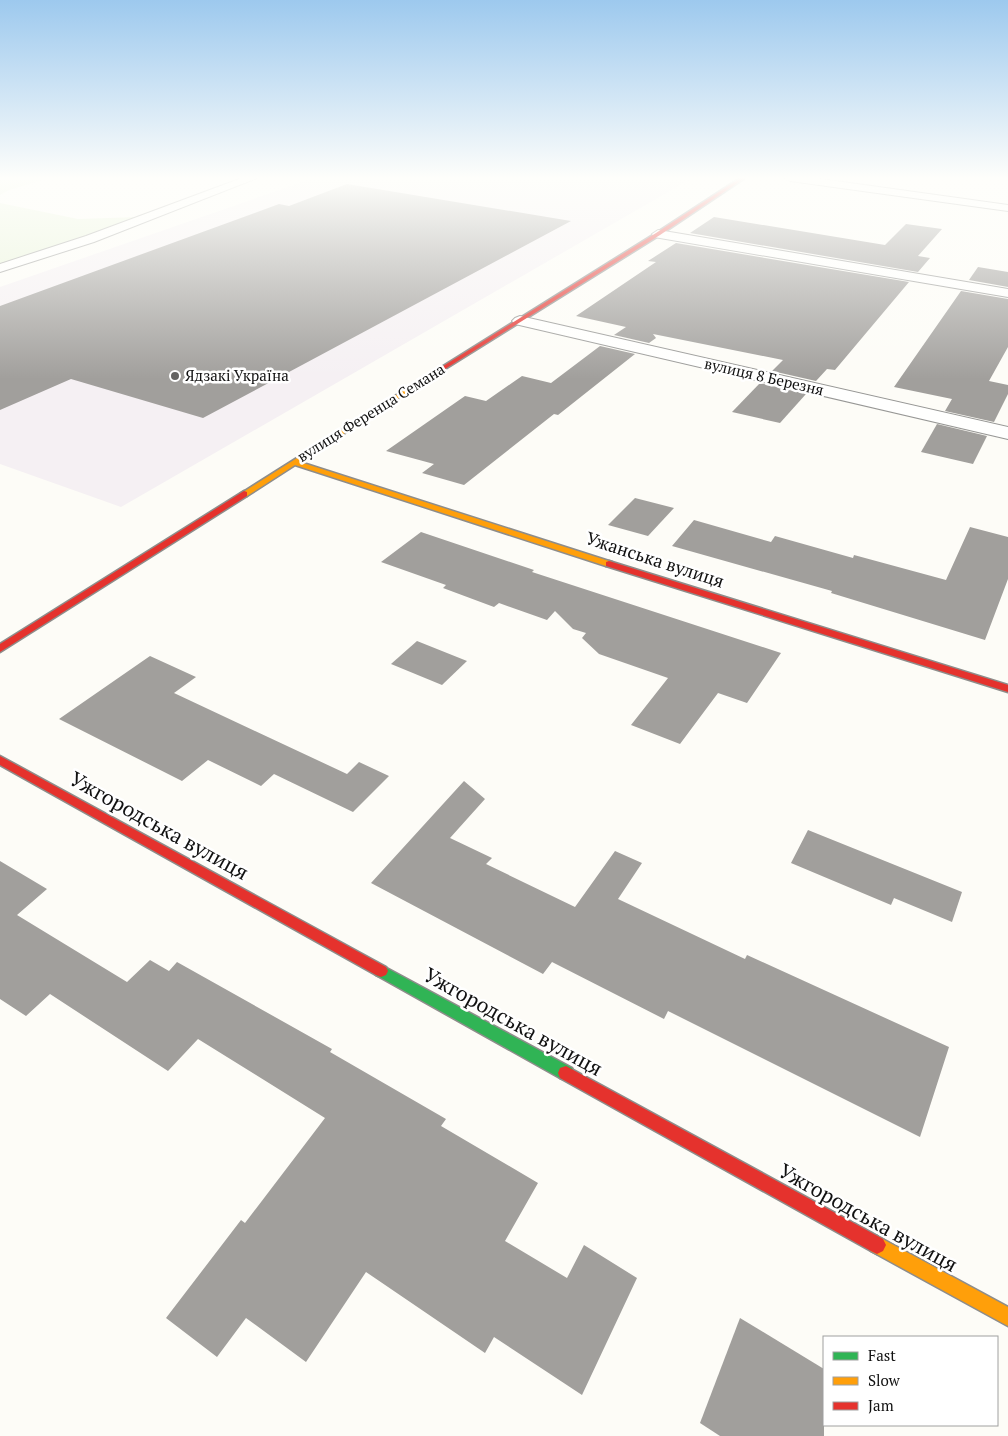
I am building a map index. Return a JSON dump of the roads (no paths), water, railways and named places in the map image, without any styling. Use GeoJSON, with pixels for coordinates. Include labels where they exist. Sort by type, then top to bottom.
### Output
{"type":"FeatureCollection","features":[{"type":"Feature","properties":{"kind":"street"},"geometry":{"type":"LineString","coordinates":[[0,268],[71,245]]}},
{"type":"Feature","properties":{"kind":"street","name":"вулиця Ференца Семана"},"geometry":{"type":"LineString","coordinates":[[0,649],[293,462],[641,245]]}},
{"type":"Feature","properties":{"kind":"street"},"geometry":{"type":"LineString","coordinates":[[723,245],[1008,293]]}},
{"type":"Feature","properties":{"kind":"street","name":"вулиця 8 Березня"},"geometry":{"type":"LineString","coordinates":[[520,321],[1008,433]]}},
{"type":"Feature","properties":{"kind":"street","name":"Ужанська вулиця"},"geometry":{"type":"LineString","coordinates":[[293,462],[1008,689]]}},
{"type":"Feature","properties":{"kind":"street","name":"Ужгородська вулиця"},"geometry":{"type":"LineString","coordinates":[[0,760],[1008,1317]]}},
{"type":"Feature","properties":{"kind":"place","name":"Ядзакі Україна"},"geometry":{"type":"Point","coordinates":[175,376]}}]}
